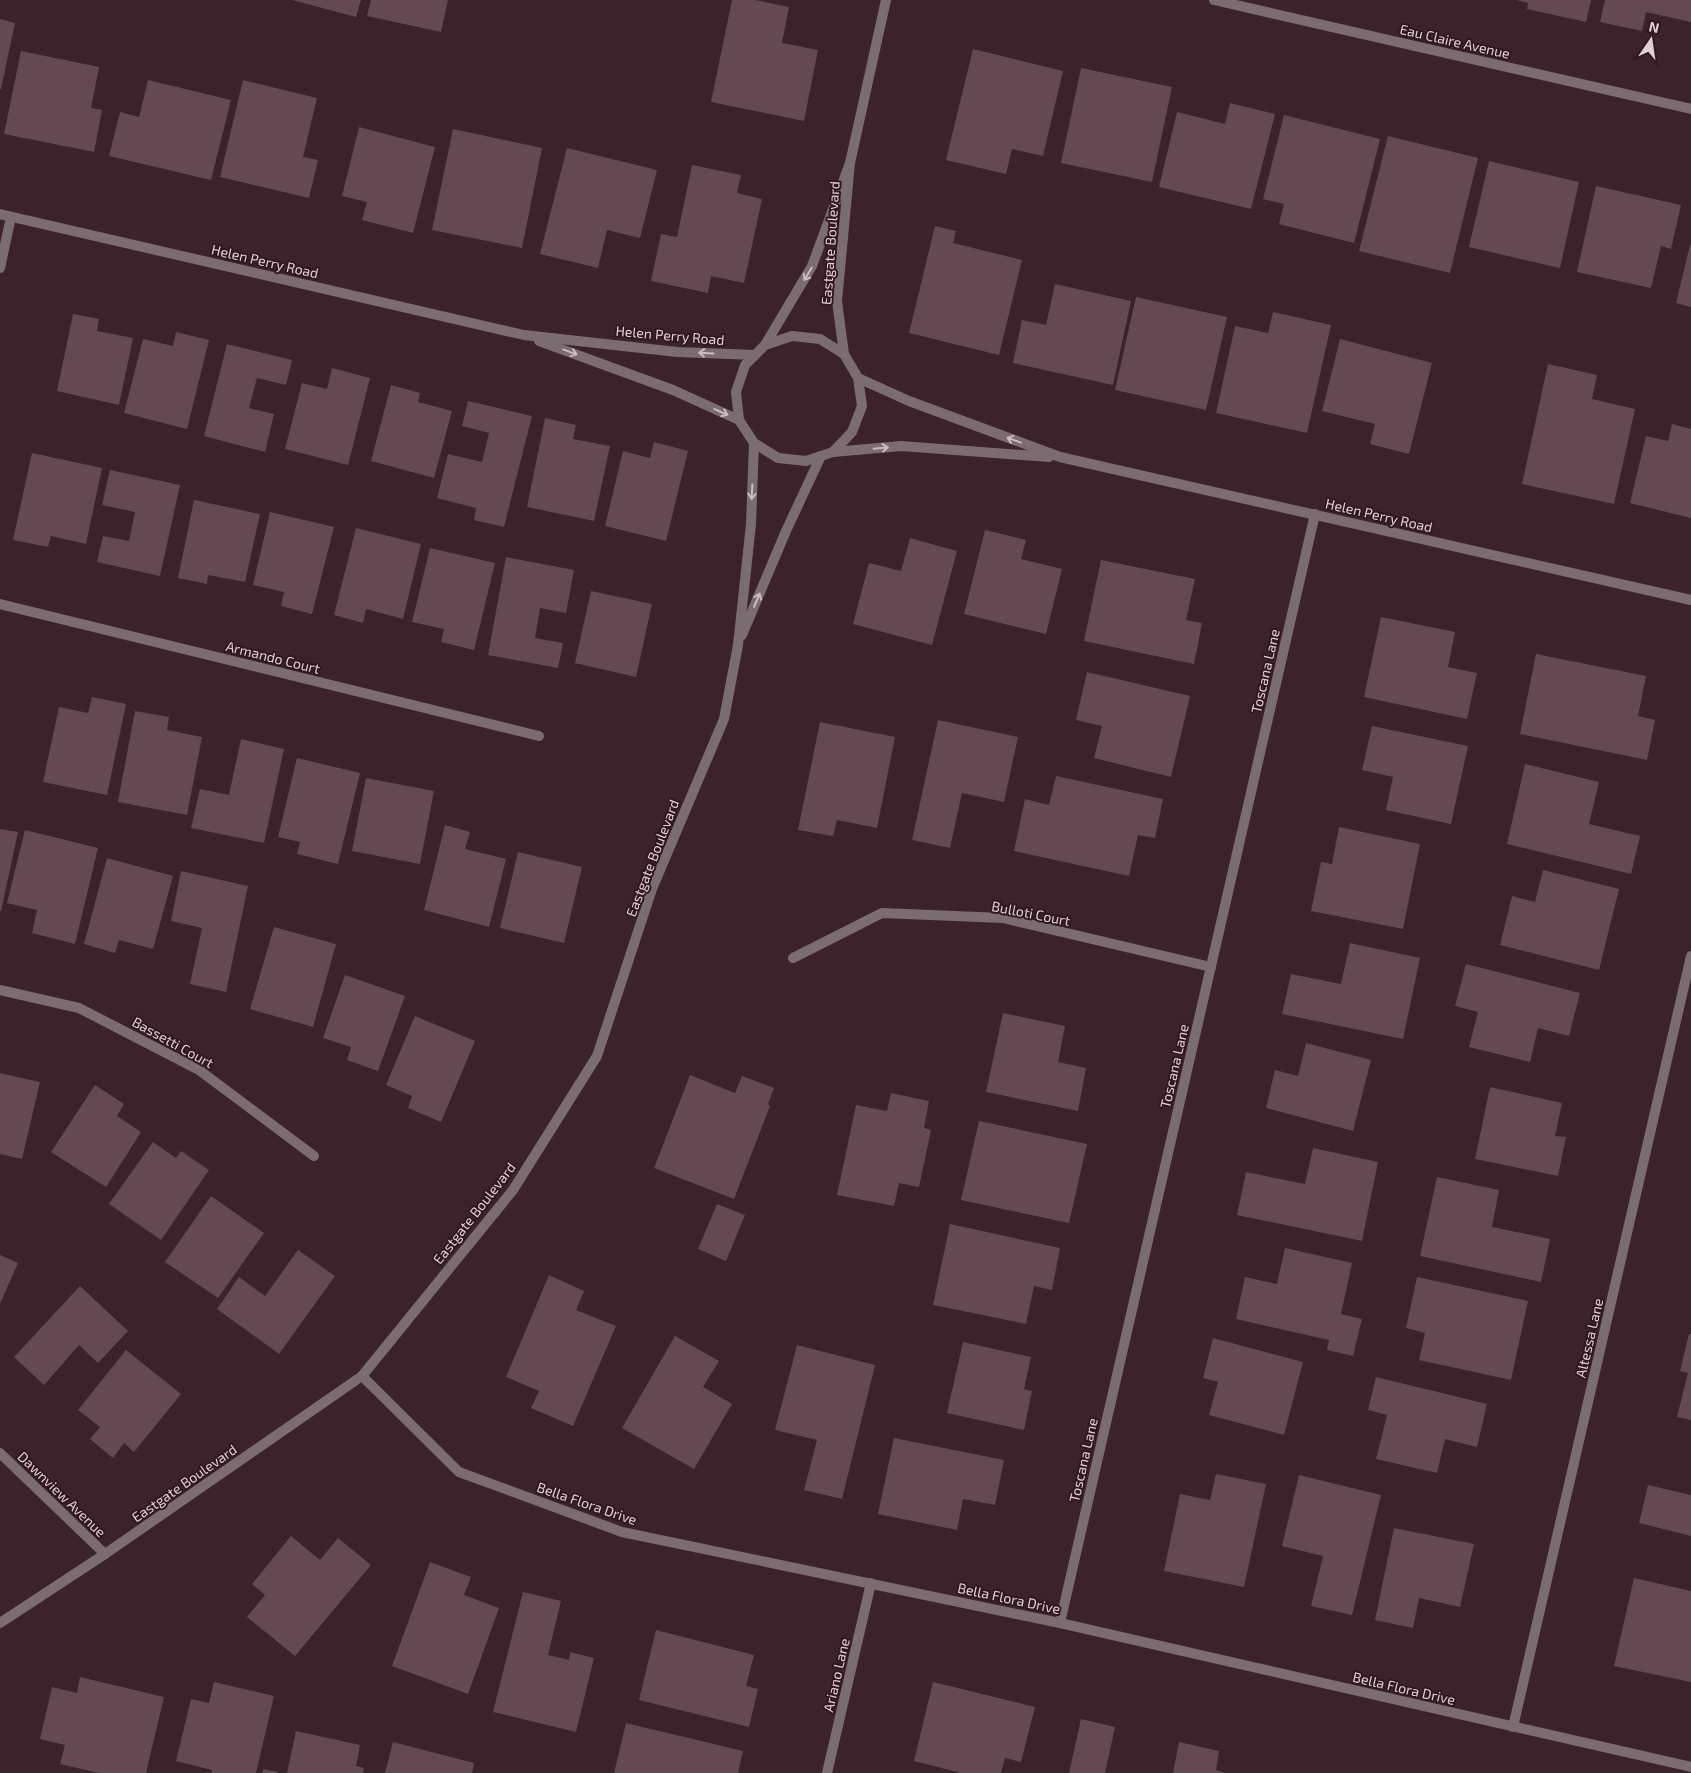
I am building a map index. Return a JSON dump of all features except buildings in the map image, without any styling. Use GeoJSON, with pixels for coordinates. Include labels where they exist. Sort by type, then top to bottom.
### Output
{"type":"FeatureCollection","features":[{"type":"Feature","properties":{"kind":"street","name":"Eastgate Boulevard"},"geometry":{"type":"LineString","coordinates":[[844,354],[837,302],[850,163],[886,0]]}},
{"type":"Feature","properties":{"kind":"street","name":"Eau Claire Avenue"},"geometry":{"type":"LineString","coordinates":[[1214,0],[1691,109]]}},
{"type":"Feature","properties":{"kind":"street","name":"Eastgate Boulevard"},"geometry":{"type":"LineString","coordinates":[[765,345],[812,266],[850,163]]}},
{"type":"Feature","properties":{"kind":"street","name":"Helen Perry Road"},"geometry":{"type":"LineString","coordinates":[[0,214],[524,335],[677,352],[755,355]]}},
{"type":"Feature","properties":{"kind":"street"},"geometry":{"type":"LineString","coordinates":[[0,268],[11,217]]}},
{"type":"Feature","properties":{"kind":"street","name":"Helen Perry Road"},"geometry":{"type":"LineString","coordinates":[[524,335],[672,390],[739,420]]}},
{"type":"Feature","properties":{"kind":"street"},"geometry":{"type":"LineString","coordinates":[[792,336],[820,339],[844,354],[858,378],[862,406],[852,432],[833,452],[806,461],[778,458],[754,443],[739,420],[736,392],[745,365],[765,345],[792,336]]}},
{"type":"Feature","properties":{"kind":"street","name":"Helen Perry Road"},"geometry":{"type":"LineString","coordinates":[[858,378],[909,401],[1060,458]]}},
{"type":"Feature","properties":{"kind":"street","name":"Eastgate Boulevard"},"geometry":{"type":"LineString","coordinates":[[0,1623],[104,1554],[362,1376],[513,1190],[597,1056],[652,889],[724,719],[738,645],[750,524],[754,443]]}},
{"type":"Feature","properties":{"kind":"street","name":"Helen Perry Road"},"geometry":{"type":"LineString","coordinates":[[833,452],[901,446],[1060,458],[1691,600]]}},
{"type":"Feature","properties":{"kind":"street","name":"Eastgate Boulevard"},"geometry":{"type":"LineString","coordinates":[[738,645],[786,531],[821,456]]}},
{"type":"Feature","properties":{"kind":"street","name":"Toscana Lane"},"geometry":{"type":"LineString","coordinates":[[1060,1623],[1315,514]]}},
{"type":"Feature","properties":{"kind":"street","name":"Armando Court"},"geometry":{"type":"LineString","coordinates":[[0,604],[539,736]]}},
{"type":"Feature","properties":{"kind":"street","name":"Bulloti Court"},"geometry":{"type":"LineString","coordinates":[[794,958],[882,912],[1003,918],[1211,967]]}},
{"type":"Feature","properties":{"kind":"street","name":"Altessa Lane"},"geometry":{"type":"LineString","coordinates":[[1513,1727],[1691,956]]}},
{"type":"Feature","properties":{"kind":"street","name":"Bassetti Court"},"geometry":{"type":"LineString","coordinates":[[0,990],[79,1008],[199,1070],[314,1156]]}},
{"type":"Feature","properties":{"kind":"street","name":"Bella Flora Drive"},"geometry":{"type":"LineString","coordinates":[[362,1376],[459,1472],[622,1532],[1060,1623],[1691,1767]]}},
{"type":"Feature","properties":{"kind":"street","name":"Dawnview Avenue"},"geometry":{"type":"LineString","coordinates":[[0,1453],[104,1554]]}},
{"type":"Feature","properties":{"kind":"street","name":"Ariano Lane"},"geometry":{"type":"LineString","coordinates":[[828,1773],[871,1583]]}}]}
